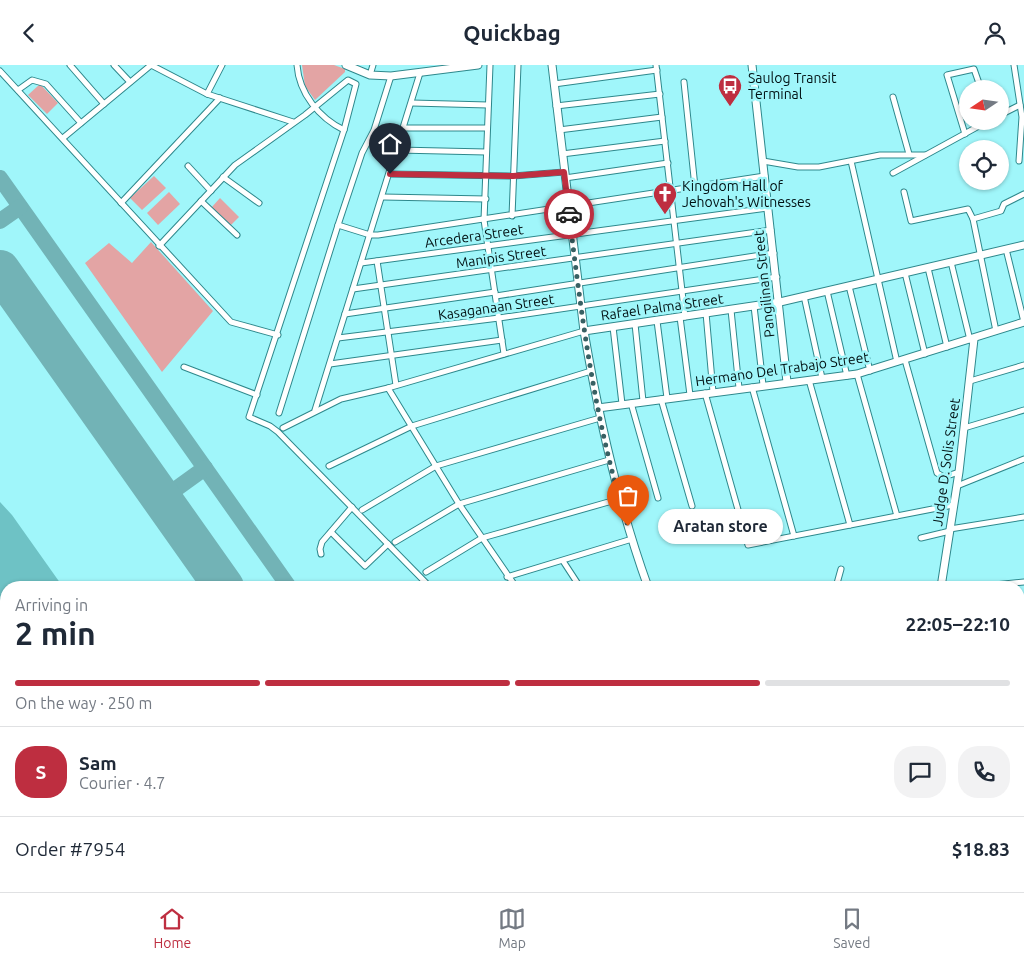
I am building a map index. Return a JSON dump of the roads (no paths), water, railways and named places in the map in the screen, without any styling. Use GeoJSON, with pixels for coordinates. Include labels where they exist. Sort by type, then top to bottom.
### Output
{"type":"FeatureCollection","features":[{"type":"Feature","properties":{"kind":"street"},"geometry":{"type":"LineString","coordinates":[[4,65],[0,70],[159,246],[231,322],[278,335]]}},
{"type":"Feature","properties":{"kind":"street"},"geometry":{"type":"LineString","coordinates":[[70,65],[104,104]]}},
{"type":"Feature","properties":{"kind":"street"},"geometry":{"type":"LineString","coordinates":[[114,65],[130,82]]}},
{"type":"Feature","properties":{"kind":"street"},"geometry":{"type":"LineString","coordinates":[[63,138],[151,65],[207,94],[293,122]]}},
{"type":"Feature","properties":{"kind":"street"},"geometry":{"type":"LineString","coordinates":[[207,94],[222,65]]}},
{"type":"Feature","properties":{"kind":"street"},"geometry":{"type":"LineString","coordinates":[[297,65],[300,83],[314,107],[332,124],[344,130]]}},
{"type":"Feature","properties":{"kind":"street"},"geometry":{"type":"LineString","coordinates":[[346,65],[364,71],[391,76],[478,65]]}},
{"type":"Feature","properties":{"kind":"street"},"geometry":{"type":"LineString","coordinates":[[364,71],[372,65]]}},
{"type":"Feature","properties":{"kind":"street"},"geometry":{"type":"LineString","coordinates":[[490,65],[484,220],[504,354]]}},
{"type":"Feature","properties":{"kind":"street"},"geometry":{"type":"LineString","coordinates":[[512,215],[518,65]]}},
{"type":"Feature","properties":{"kind":"street"},"geometry":{"type":"LineString","coordinates":[[552,65],[574,258],[591,371],[619,499],[645,581]]}},
{"type":"Feature","properties":{"kind":"street","name":"Pangilinan Street"},"geometry":{"type":"LineString","coordinates":[[752,65],[780,302],[787,382]]}},
{"type":"Feature","properties":{"kind":"street"},"geometry":{"type":"LineString","coordinates":[[1014,65],[1021,96],[1020,105],[1023,117],[1019,161]]}},
{"type":"Feature","properties":{"kind":"street"},"geometry":{"type":"LineString","coordinates":[[554,84],[657,67],[680,268],[690,395]]}},
{"type":"Feature","properties":{"kind":"street"},"geometry":{"type":"LineString","coordinates":[[959,114],[947,75],[974,69],[978,80]]}},
{"type":"Feature","properties":{"kind":"street"},"geometry":{"type":"LineString","coordinates":[[315,410],[370,235],[384,197],[420,73]]}},
{"type":"Feature","properties":{"kind":"street"},"geometry":{"type":"LineString","coordinates":[[279,413],[338,225],[362,153],[376,125],[391,76]]}},
{"type":"Feature","properties":{"kind":"street"},"geometry":{"type":"LineString","coordinates":[[18,90],[32,80],[46,84],[81,123]]}},
{"type":"Feature","properties":{"kind":"street"},"geometry":{"type":"LineString","coordinates":[[159,246],[235,165],[348,80],[356,84],[344,130],[250,417],[270,425],[278,432],[423,581]]}},
{"type":"Feature","properties":{"kind":"street"},"geometry":{"type":"LineString","coordinates":[[684,82],[696,187]]}},
{"type":"Feature","properties":{"kind":"street"},"geometry":{"type":"LineString","coordinates":[[556,106],[660,94]]}},
{"type":"Feature","properties":{"kind":"street"},"geometry":{"type":"LineString","coordinates":[[893,97],[909,154]]}},
{"type":"Feature","properties":{"kind":"street"},"geometry":{"type":"LineString","coordinates":[[121,203],[220,98]]}},
{"type":"Feature","properties":{"kind":"street"},"geometry":{"type":"LineString","coordinates":[[412,103],[488,105]]}},
{"type":"Feature","properties":{"kind":"street"},"geometry":{"type":"LineString","coordinates":[[1009,110],[1020,105]]}},
{"type":"Feature","properties":{"kind":"street"},"geometry":{"type":"LineString","coordinates":[[559,130],[662,117]]}},
{"type":"Feature","properties":{"kind":"street"},"geometry":{"type":"LineString","coordinates":[[405,127],[487,128]]}},
{"type":"Feature","properties":{"kind":"street"},"geometry":{"type":"LineString","coordinates":[[964,130],[965,134]]}},
{"type":"Feature","properties":{"kind":"street"},"geometry":{"type":"LineString","coordinates":[[893,173],[972,130]]}},
{"type":"Feature","properties":{"kind":"street"},"geometry":{"type":"LineString","coordinates":[[562,155],[665,141]]}},
{"type":"Feature","properties":{"kind":"street"},"geometry":{"type":"LineString","coordinates":[[398,150],[486,152]]}},
{"type":"Feature","properties":{"kind":"street"},"geometry":{"type":"LineString","coordinates":[[763,161],[798,167],[819,167],[880,155],[925,155]]}},
{"type":"Feature","properties":{"kind":"street"},"geometry":{"type":"LineString","coordinates":[[850,161],[897,362]]}},
{"type":"Feature","properties":{"kind":"street"},"geometry":{"type":"LineString","coordinates":[[390,174],[564,175],[668,163]]}},
{"type":"Feature","properties":{"kind":"street"},"geometry":{"type":"LineString","coordinates":[[188,166],[211,191]]}},
{"type":"Feature","properties":{"kind":"street"},"geometry":{"type":"LineString","coordinates":[[338,225],[370,235],[484,220],[765,176]]}},
{"type":"Feature","properties":{"kind":"street"},"geometry":{"type":"LineString","coordinates":[[223,177],[259,203]]}},
{"type":"Feature","properties":{"kind":"street"},"geometry":{"type":"LineString","coordinates":[[904,192],[911,221],[968,209],[973,219],[979,256],[996,331]]}},
{"type":"Feature","properties":{"kind":"street"},"geometry":{"type":"LineString","coordinates":[[973,219],[1001,211],[1004,204],[1024,194]]}},
{"type":"Feature","properties":{"kind":"street"},"geometry":{"type":"LineString","coordinates":[[384,197],[486,199]]}},
{"type":"Feature","properties":{"kind":"street"},"geometry":{"type":"LineString","coordinates":[[201,201],[237,235]]}},
{"type":"Feature","properties":{"kind":"street","name":"Arcedera Street"},"geometry":{"type":"LineString","coordinates":[[361,263],[768,208]]}},
{"type":"Feature","properties":{"kind":"street","name":"Manipis Street"},"geometry":{"type":"LineString","coordinates":[[353,289],[771,230]]}},
{"type":"Feature","properties":{"kind":"street","name":"Rafael Palma Street"},"geometry":{"type":"LineString","coordinates":[[284,428],[315,410],[342,399],[388,388],[584,331],[780,302],[1024,245]]}},
{"type":"Feature","properties":{"kind":"street"},"geometry":{"type":"LineString","coordinates":[[1006,249],[1024,322]]}},
{"type":"Feature","properties":{"kind":"street"},"geometry":{"type":"LineString","coordinates":[[345,315],[774,253]]}},
{"type":"Feature","properties":{"kind":"street"},"geometry":{"type":"LineString","coordinates":[[377,261],[396,385]]}},
{"type":"Feature","properties":{"kind":"street"},"geometry":{"type":"LineString","coordinates":[[951,262],[972,340]]}},
{"type":"Feature","properties":{"kind":"street"},"geometry":{"type":"LineString","coordinates":[[928,268],[947,347]]}},
{"type":"Feature","properties":{"kind":"street"},"geometry":{"type":"LineString","coordinates":[[905,273],[924,354]]}},
{"type":"Feature","properties":{"kind":"street","name":"Kasaganaan Street"},"geometry":{"type":"LineString","coordinates":[[338,338],[499,318],[776,277]]}},
{"type":"Feature","properties":{"kind":"street"},"geometry":{"type":"LineString","coordinates":[[850,286],[870,371]]}},
{"type":"Feature","properties":{"kind":"street"},"geometry":{"type":"LineString","coordinates":[[827,291],[847,376]]}},
{"type":"Feature","properties":{"kind":"street"},"geometry":{"type":"LineString","coordinates":[[804,297],[822,378]]}},
{"type":"Feature","properties":{"kind":"street"},"geometry":{"type":"LineString","coordinates":[[754,306],[763,385]]}},
{"type":"Feature","properties":{"kind":"street"},"geometry":{"type":"LineString","coordinates":[[731,310],[739,388]]}},
{"type":"Feature","properties":{"kind":"street"},"geometry":{"type":"LineString","coordinates":[[706,313],[713,392]]}},
{"type":"Feature","properties":{"kind":"street"},"geometry":{"type":"LineString","coordinates":[[657,321],[664,399],[692,506]]}},
{"type":"Feature","properties":{"kind":"street","name":"Hermano Del Trabajo Street"},"geometry":{"type":"LineString","coordinates":[[598,408],[857,374],[972,340],[1024,322]]}},
{"type":"Feature","properties":{"kind":"street"},"geometry":{"type":"LineString","coordinates":[[634,324],[643,401]]}},
{"type":"Feature","properties":{"kind":"street"},"geometry":{"type":"LineString","coordinates":[[613,327],[622,404]]}},
{"type":"Feature","properties":{"kind":"street"},"geometry":{"type":"LineString","coordinates":[[330,364],[502,340]]}},
{"type":"Feature","properties":{"kind":"street","name":"Judge D. Solis Street"},"geometry":{"type":"LineString","coordinates":[[942,581],[959,472],[970,381],[972,340]]}},
{"type":"Feature","properties":{"kind":"street"},"geometry":{"type":"LineString","coordinates":[[905,360],[937,473],[944,477],[959,472]]}},
{"type":"Feature","properties":{"kind":"street"},"geometry":{"type":"LineString","coordinates":[[970,381],[1024,365]]}},
{"type":"Feature","properties":{"kind":"street"},"geometry":{"type":"LineString","coordinates":[[184,367],[257,395]]}},
{"type":"Feature","properties":{"kind":"street"},"geometry":{"type":"LineString","coordinates":[[329,466],[412,426],[591,371]]}},
{"type":"Feature","properties":{"kind":"street"},"geometry":{"type":"LineString","coordinates":[[857,374],[897,516]]}},
{"type":"Feature","properties":{"kind":"street"},"geometry":{"type":"LineString","coordinates":[[808,380],[850,525]]}},
{"type":"Feature","properties":{"kind":"street"},"geometry":{"type":"LineString","coordinates":[[752,387],[794,536]]}},
{"type":"Feature","properties":{"kind":"street"},"geometry":{"type":"LineString","coordinates":[[388,388],[459,504],[511,581]]}},
{"type":"Feature","properties":{"kind":"street"},"geometry":{"type":"LineString","coordinates":[[705,393],[748,545],[953,505]]}},
{"type":"Feature","properties":{"kind":"street"},"geometry":{"type":"LineString","coordinates":[[631,403],[658,498]]}},
{"type":"Feature","properties":{"kind":"street"},"geometry":{"type":"LineString","coordinates":[[964,429],[1024,410]]}},
{"type":"Feature","properties":{"kind":"street"},"geometry":{"type":"LineString","coordinates":[[362,510],[436,466],[600,418]]}},
{"type":"Feature","properties":{"kind":"street"},"geometry":{"type":"LineString","coordinates":[[957,486],[1024,459]]}},
{"type":"Feature","properties":{"kind":"street"},"geometry":{"type":"LineString","coordinates":[[395,542],[459,504],[609,460]]}},
{"type":"Feature","properties":{"kind":"street"},"geometry":{"type":"LineString","coordinates":[[426,572],[482,538],[619,499]]}},
{"type":"Feature","properties":{"kind":"street"},"geometry":{"type":"LineString","coordinates":[[321,554],[320,545],[352,507]]}},
{"type":"Feature","properties":{"kind":"street"},"geometry":{"type":"LineString","coordinates":[[921,538],[950,530],[1024,517]]}},
{"type":"Feature","properties":{"kind":"street"},"geometry":{"type":"LineString","coordinates":[[331,532],[366,566],[388,544]]}},
{"type":"Feature","properties":{"kind":"street"},"geometry":{"type":"LineString","coordinates":[[507,577],[632,539]]}},
{"type":"Feature","properties":{"kind":"street"},"geometry":{"type":"LineString","coordinates":[[563,561],[576,581]]}},
{"type":"Feature","properties":{"kind":"street"},"geometry":{"type":"LineString","coordinates":[[837,581],[840,569]]}},
{"type":"Feature","properties":{"kind":"water"},"geometry":{"type":"Polygon","coordinates":[[[0,502],[12,515],[59,581],[0,581],[0,502]]]}},
{"type":"Feature","properties":{"kind":"place","name":"Saulog Transit Terminal"},"geometry":{"type":"Point","coordinates":[730,107]}},
{"type":"Feature","properties":{"kind":"place","name":"Kingdom Hall of Jehovah's Witnesses"},"geometry":{"type":"Point","coordinates":[665,215]}},
{"type":"Feature","properties":{"kind":"place","name":"Aratan store"},"geometry":{"type":"Point","coordinates":[628,526]}}]}
